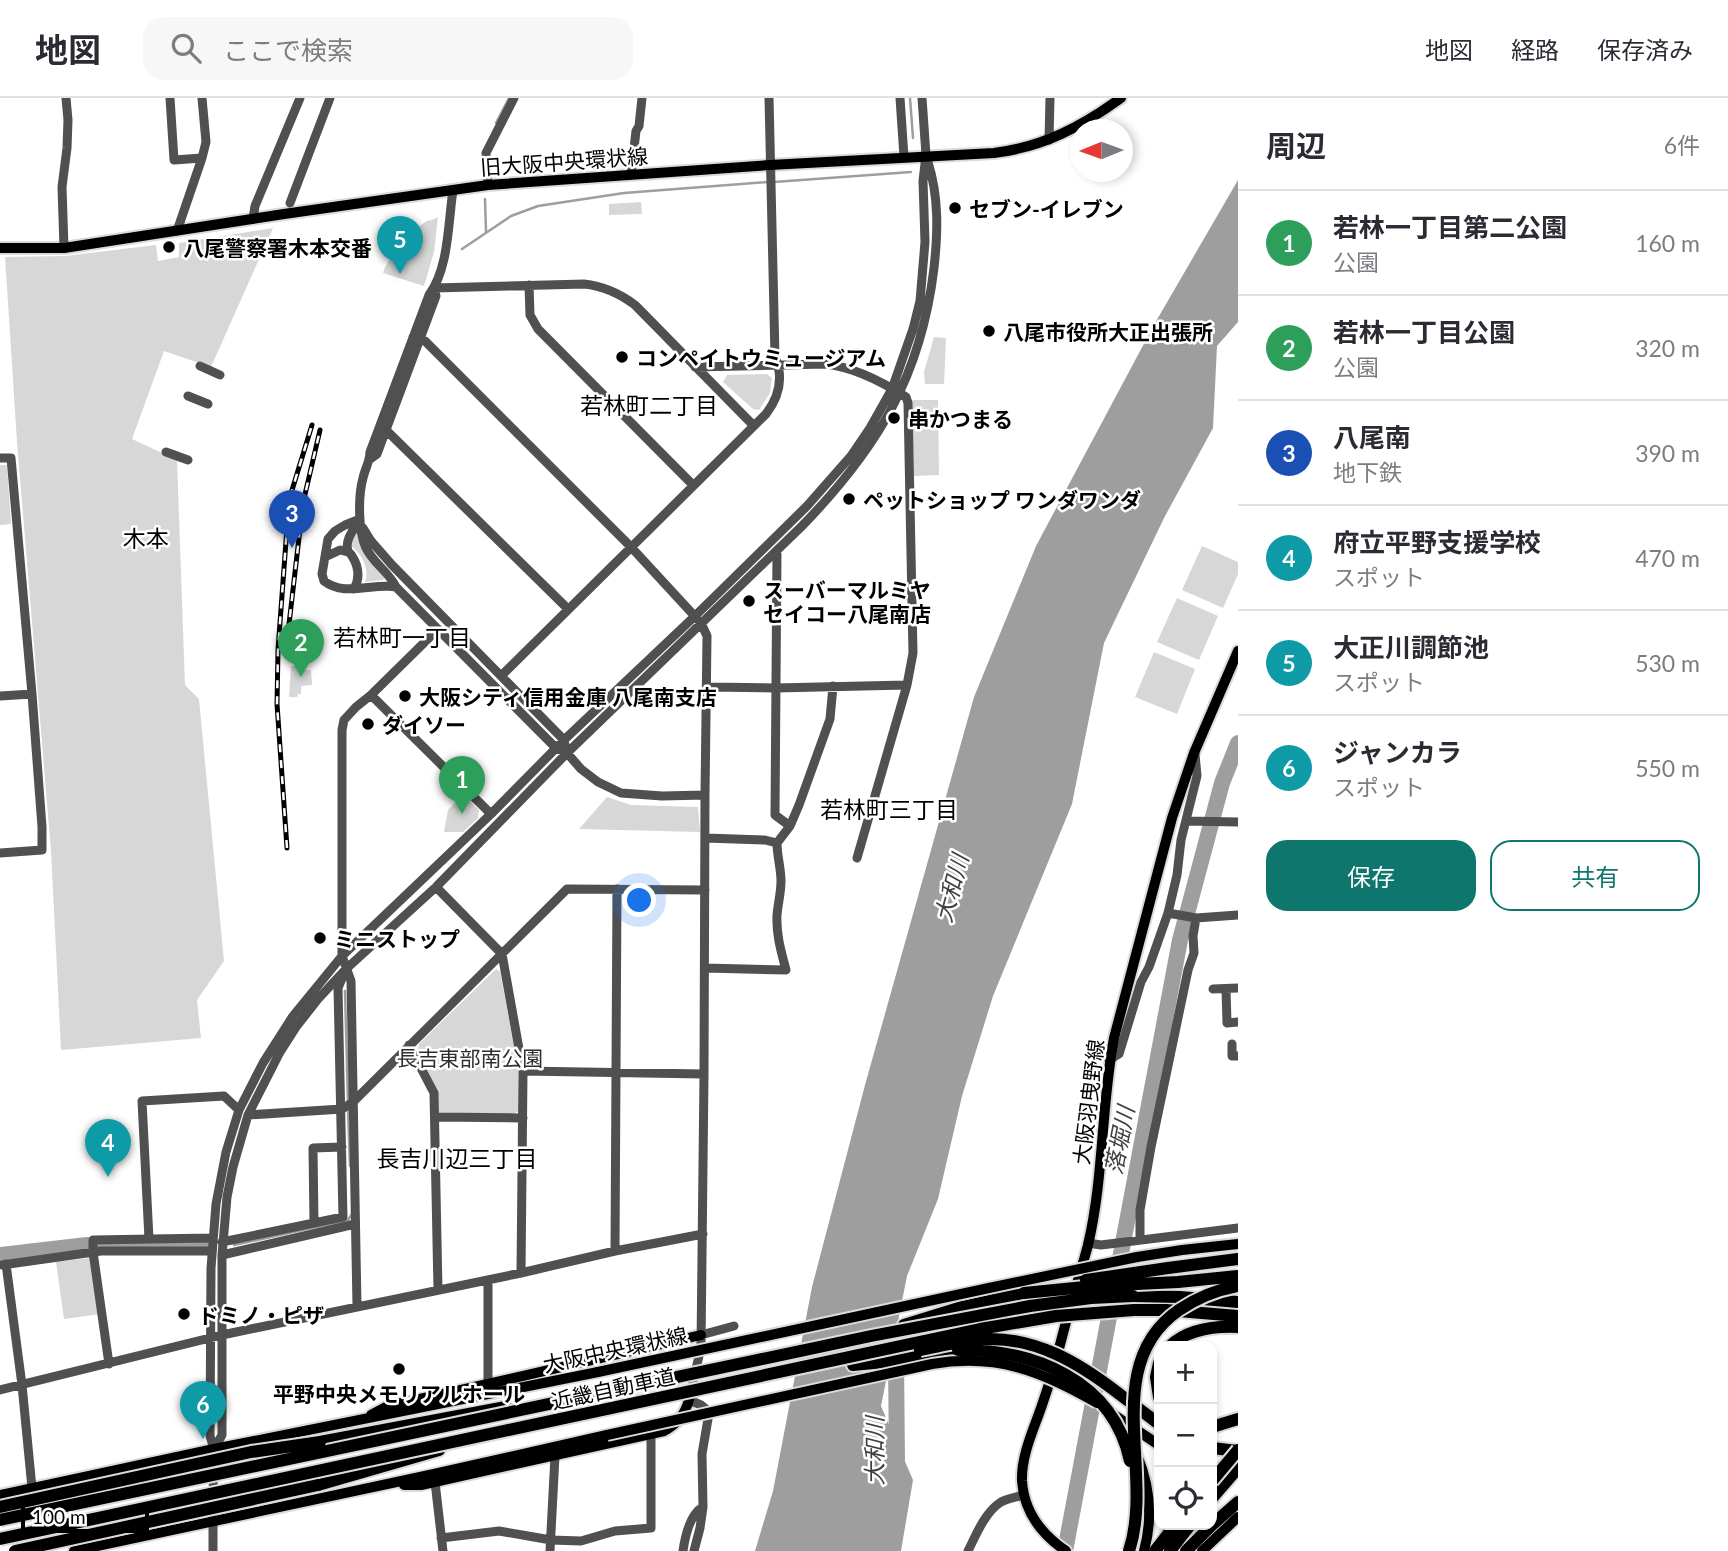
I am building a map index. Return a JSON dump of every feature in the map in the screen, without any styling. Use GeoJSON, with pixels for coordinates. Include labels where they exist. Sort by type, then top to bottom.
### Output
{"type":"FeatureCollection","features":[{"type":"Feature","properties":{"kind":"highway"},"geometry":{"type":"LineString","coordinates":[[870,1336],[962,1307],[1024,1293],[1109,1276],[1238,1259]]}},
{"type":"Feature","properties":{"kind":"highway"},"geometry":{"type":"LineString","coordinates":[[1024,1293],[1238,1276]]}},
{"type":"Feature","properties":{"kind":"highway"},"geometry":{"type":"LineString","coordinates":[[1129,1551],[1137,1510],[1134,1397],[1141,1359],[1153,1337],[1170,1317],[1210,1293],[1238,1286]]}},
{"type":"Feature","properties":{"kind":"highway","name":"近畿自動車道"},"geometry":{"type":"LineString","coordinates":[[0,1520],[870,1336],[1040,1305],[1091,1298],[1166,1310],[1238,1316]]}},
{"type":"Feature","properties":{"kind":"highway","name":"近畿自動車道"},"geometry":{"type":"LineString","coordinates":[[0,1539],[1005,1324],[1133,1303],[1190,1298],[1238,1302]]}},
{"type":"Feature","properties":{"kind":"highway"},"geometry":{"type":"LineString","coordinates":[[1176,1341],[1193,1332],[1238,1327]]}},
{"type":"Feature","properties":{"kind":"highway"},"geometry":{"type":"LineString","coordinates":[[668,1396],[717,1391],[971,1341],[1006,1340],[1054,1353],[1088,1371],[1154,1420]]}},
{"type":"Feature","properties":{"kind":"highway"},"geometry":{"type":"LineString","coordinates":[[853,1365],[971,1350],[1022,1358],[1058,1370],[1088,1391],[1107,1409],[1120,1429],[1132,1471],[1137,1510]]}},
{"type":"Feature","properties":{"kind":"highway"},"geometry":{"type":"LineString","coordinates":[[0,1507],[251,1452],[320,1442],[545,1400],[607,1392]]}},
{"type":"Feature","properties":{"kind":"highway"},"geometry":{"type":"LineString","coordinates":[[1217,1426],[1238,1419]]}},
{"type":"Feature","properties":{"kind":"highway"},"geometry":{"type":"LineString","coordinates":[[15,1551],[318,1485],[500,1433]]}},
{"type":"Feature","properties":{"kind":"highway"},"geometry":{"type":"LineString","coordinates":[[1217,1449],[1238,1451]]}},
{"type":"Feature","properties":{"kind":"highway"},"geometry":{"type":"LineString","coordinates":[[1217,1475],[1238,1451]]}},
{"type":"Feature","properties":{"kind":"highway"},"geometry":{"type":"LineString","coordinates":[[1217,1492],[1238,1468]]}},
{"type":"Feature","properties":{"kind":"highway"},"geometry":{"type":"LineString","coordinates":[[1217,1521],[1238,1502]]}},
{"type":"Feature","properties":{"kind":"highway"},"geometry":{"type":"LineString","coordinates":[[1155,1551],[1171,1530]]}},
{"type":"Feature","properties":{"kind":"highway"},"geometry":{"type":"LineString","coordinates":[[1170,1551],[1186,1530]]}},
{"type":"Feature","properties":{"kind":"highway"},"geometry":{"type":"LineString","coordinates":[[1186,1551],[1207,1530]]}},
{"type":"Feature","properties":{"kind":"main road","name":"旧大阪中央環状線"},"geometry":{"type":"LineString","coordinates":[[0,248],[64,248],[488,185],[1017,150],[1049,140],[1093,117],[1121,98]]}},
{"type":"Feature","properties":{"kind":"main road","name":"大阪羽曳野線"},"geometry":{"type":"LineString","coordinates":[[1066,1551],[1042,1532],[1033,1520],[1024,1495],[1023,1465],[1045,1398],[1088,1243],[1098,1178],[1109,1060],[1172,818],[1194,753],[1238,651]]}},
{"type":"Feature","properties":{"kind":"main road","name":"大阪中央環状線"},"geometry":{"type":"LineString","coordinates":[[0,1495],[598,1372],[989,1287],[1137,1257],[1238,1244]]}},
{"type":"Feature","properties":{"kind":"main road"},"geometry":{"type":"LineString","coordinates":[[359,1421],[388,1406],[701,1335]]}},
{"type":"Feature","properties":{"kind":"main road"},"geometry":{"type":"LineString","coordinates":[[74,1551],[96,1549],[932,1364],[959,1361],[1003,1364],[1059,1382],[1097,1403],[1154,1441]]}},
{"type":"Feature","properties":{"kind":"main road"},"geometry":{"type":"LineString","coordinates":[[373,1487],[421,1485],[664,1432],[686,1413],[689,1399]]}},
{"type":"Feature","properties":{"kind":"main road"},"geometry":{"type":"LineString","coordinates":[[1097,1403],[1125,1434],[1140,1463],[1149,1497],[1148,1533],[1144,1551]]}},
{"type":"Feature","properties":{"kind":"main road"},"geometry":{"type":"LineString","coordinates":[[1217,1466],[1238,1468]]}},
{"type":"Feature","properties":{"kind":"main road"},"geometry":{"type":"LineString","coordinates":[[1202,1551],[1238,1517]]}},
{"type":"Feature","properties":{"kind":"street"},"geometry":{"type":"LineString","coordinates":[[64,248],[62,187],[68,120],[65,98]]}},
{"type":"Feature","properties":{"kind":"street"},"geometry":{"type":"LineString","coordinates":[[170,98],[174,160],[202,158]]}},
{"type":"Feature","properties":{"kind":"street"},"geometry":{"type":"LineString","coordinates":[[177,231],[206,142],[202,98]]}},
{"type":"Feature","properties":{"kind":"street"},"geometry":{"type":"LineString","coordinates":[[253,219],[255,206],[300,98]]}},
{"type":"Feature","properties":{"kind":"street"},"geometry":{"type":"LineString","coordinates":[[290,202],[330,98]]}},
{"type":"Feature","properties":{"kind":"street"},"geometry":{"type":"LineString","coordinates":[[488,185],[486,153],[514,98]]}},
{"type":"Feature","properties":{"kind":"street"},"geometry":{"type":"LineString","coordinates":[[631,175],[642,98]]}},
{"type":"Feature","properties":{"kind":"street"},"geometry":{"type":"LineString","coordinates":[[502,675],[774,404],[780,379],[779,365],[775,357],[769,98]]}},
{"type":"Feature","properties":{"kind":"street"},"geometry":{"type":"LineString","coordinates":[[900,98],[904,157]]}},
{"type":"Feature","properties":{"kind":"street"},"geometry":{"type":"LineString","coordinates":[[213,1551],[214,1450],[210,1436],[212,1238],[226,1152],[263,1063],[293,1016],[342,956],[491,814],[564,740],[777,550],[828,499],[871,445],[917,351],[927,315],[936,246],[934,183],[926,155],[922,98]]}},
{"type":"Feature","properties":{"kind":"street"},"geometry":{"type":"LineString","coordinates":[[1049,140],[1050,98]]}},
{"type":"Feature","properties":{"kind":"street"},"geometry":{"type":"LineString","coordinates":[[370,459],[377,454],[429,295],[441,271],[453,190]]}},
{"type":"Feature","properties":{"kind":"street"},"geometry":{"type":"LineString","coordinates":[[434,288],[584,284],[615,292],[635,305],[754,426]]}},
{"type":"Feature","properties":{"kind":"street"},"geometry":{"type":"LineString","coordinates":[[529,285],[530,315],[538,328],[694,485]]}},
{"type":"Feature","properties":{"kind":"street"},"geometry":{"type":"LineString","coordinates":[[416,338],[370,452],[360,490],[361,534],[366,549],[396,587],[556,748],[567,753],[581,769],[598,782],[621,793],[705,795]]}},
{"type":"Feature","properties":{"kind":"street"},"geometry":{"type":"LineString","coordinates":[[416,338],[425,341],[631,547],[698,619],[707,636],[701,1347],[689,1399],[706,1410],[708,1419],[702,1454],[703,1507],[694,1551]]}},
{"type":"Feature","properties":{"kind":"street"},"geometry":{"type":"LineString","coordinates":[[695,367],[841,365],[859,371],[906,397],[912,653],[906,685],[857,858]]}},
{"type":"Feature","properties":{"kind":"street"},"geometry":{"type":"LineString","coordinates":[[200,366],[220,375]]}},
{"type":"Feature","properties":{"kind":"street"},"geometry":{"type":"LineString","coordinates":[[214,1450],[222,1434],[222,1242],[227,1197],[244,1112],[296,1027],[346,969],[436,887],[567,753],[638,687],[698,619],[832,480],[896,391]]}},
{"type":"Feature","properties":{"kind":"street"},"geometry":{"type":"LineString","coordinates":[[188,396],[208,404]]}},
{"type":"Feature","properties":{"kind":"street"},"geometry":{"type":"LineString","coordinates":[[386,429],[568,609]]}},
{"type":"Feature","properties":{"kind":"street"},"geometry":{"type":"LineString","coordinates":[[166,452],[188,460]]}},
{"type":"Feature","properties":{"kind":"street"},"geometry":{"type":"LineString","coordinates":[[0,458],[11,458],[43,850],[0,853]]}},
{"type":"Feature","properties":{"kind":"street"},"geometry":{"type":"LineString","coordinates":[[348,552],[350,535],[361,523]]}},
{"type":"Feature","properties":{"kind":"street"},"geometry":{"type":"LineString","coordinates":[[361,523],[345,525],[327,539],[322,573],[324,581],[331,587],[354,589],[387,585],[396,587]]}},
{"type":"Feature","properties":{"kind":"street"},"geometry":{"type":"LineString","coordinates":[[361,523],[371,541],[392,565],[564,740],[567,753]]}},
{"type":"Feature","properties":{"kind":"street"},"geometry":{"type":"LineString","coordinates":[[777,550],[775,815],[790,826]]}},
{"type":"Feature","properties":{"kind":"street"},"geometry":{"type":"LineString","coordinates":[[325,557],[340,551],[348,552],[353,557],[359,574],[354,589]]}},
{"type":"Feature","properties":{"kind":"street"},"geometry":{"type":"LineString","coordinates":[[357,1306],[351,981],[342,956],[342,730],[345,720],[356,707],[438,629]]}},
{"type":"Feature","properties":{"kind":"street"},"geometry":{"type":"LineString","coordinates":[[707,687],[906,685]]}},
{"type":"Feature","properties":{"kind":"street"},"geometry":{"type":"LineString","coordinates":[[705,968],[786,970],[777,936],[781,868],[776,857],[777,843],[790,826],[830,719],[833,686]]}},
{"type":"Feature","properties":{"kind":"street"},"geometry":{"type":"LineString","coordinates":[[0,696],[32,694]]}},
{"type":"Feature","properties":{"kind":"street"},"geometry":{"type":"LineString","coordinates":[[371,695],[491,814]]}},
{"type":"Feature","properties":{"kind":"street"},"geometry":{"type":"LineString","coordinates":[[1109,1060],[1119,1054],[1141,982],[1168,913],[1191,821],[1197,776],[1194,753]]}},
{"type":"Feature","properties":{"kind":"street"},"geometry":{"type":"LineString","coordinates":[[1191,821],[1238,822]]}},
{"type":"Feature","properties":{"kind":"street"},"geometry":{"type":"LineString","coordinates":[[705,838],[765,840],[777,843]]}},
{"type":"Feature","properties":{"kind":"street"},"geometry":{"type":"LineString","coordinates":[[436,887],[502,954],[523,1071],[521,1273]]}},
{"type":"Feature","properties":{"kind":"street"},"geometry":{"type":"LineString","coordinates":[[149,1238],[142,1101],[224,1096],[244,1112],[342,1109],[353,1102],[568,889],[705,890]]}},
{"type":"Feature","properties":{"kind":"street"},"geometry":{"type":"LineString","coordinates":[[615,1251],[617,889]]}},
{"type":"Feature","properties":{"kind":"street"},"geometry":{"type":"LineString","coordinates":[[1168,913],[1196,918],[1238,915]]}},
{"type":"Feature","properties":{"kind":"street"},"geometry":{"type":"LineString","coordinates":[[1136,1240],[1146,1172],[1188,970],[1194,953],[1196,918]]}},
{"type":"Feature","properties":{"kind":"street"},"geometry":{"type":"LineString","coordinates":[[222,1242],[343,1217],[338,988],[346,969]]}},
{"type":"Feature","properties":{"kind":"street"},"geometry":{"type":"LineString","coordinates":[[1213,989],[1238,988]]}},
{"type":"Feature","properties":{"kind":"street"},"geometry":{"type":"LineString","coordinates":[[1226,989],[1227,1023],[1238,1022]]}},
{"type":"Feature","properties":{"kind":"street"},"geometry":{"type":"LineString","coordinates":[[1232,1044],[1232,1056],[1238,1056]]}},
{"type":"Feature","properties":{"kind":"street"},"geometry":{"type":"LineString","coordinates":[[409,1045],[434,1093],[438,1290]]}},
{"type":"Feature","properties":{"kind":"street"},"geometry":{"type":"LineString","coordinates":[[523,1071],[704,1074]]}},
{"type":"Feature","properties":{"kind":"street"},"geometry":{"type":"LineString","coordinates":[[435,1117],[523,1118]]}},
{"type":"Feature","properties":{"kind":"street"},"geometry":{"type":"LineString","coordinates":[[314,1223],[313,1148],[342,1147]]}},
{"type":"Feature","properties":{"kind":"street"},"geometry":{"type":"LineString","coordinates":[[222,1255],[355,1224]]}},
{"type":"Feature","properties":{"kind":"street"},"geometry":{"type":"LineString","coordinates":[[1088,1243],[1101,1245],[1238,1228]]}},
{"type":"Feature","properties":{"kind":"street"},"geometry":{"type":"LineString","coordinates":[[0,1390],[222,1335],[703,1234]]}},
{"type":"Feature","properties":{"kind":"street"},"geometry":{"type":"LineString","coordinates":[[109,1364],[93,1240],[212,1238]]}},
{"type":"Feature","properties":{"kind":"street"},"geometry":{"type":"LineString","coordinates":[[32,1488],[22,1385],[3,1265],[101,1251],[212,1251]]}},
{"type":"Feature","properties":{"kind":"street"},"geometry":{"type":"LineString","coordinates":[[488,1280],[488,1384]]}},
{"type":"Feature","properties":{"kind":"street"},"geometry":{"type":"LineString","coordinates":[[701,1335],[734,1326]]}},
{"type":"Feature","properties":{"kind":"street"},"geometry":{"type":"LineString","coordinates":[[441,1538],[499,1531],[551,1540],[581,1541],[615,1531],[651,1528],[651,1434]]}},
{"type":"Feature","properties":{"kind":"street"},"geometry":{"type":"LineString","coordinates":[[550,1551],[555,1456]]}},
{"type":"Feature","properties":{"kind":"street"},"geometry":{"type":"LineString","coordinates":[[435,1482],[443,1551]]}},
{"type":"Feature","properties":{"kind":"street"},"geometry":{"type":"LineString","coordinates":[[968,1551],[994,1508],[1009,1499],[1024,1495]]}},
{"type":"Feature","properties":{"kind":"street"},"geometry":{"type":"LineString","coordinates":[[683,1551],[685,1536],[698,1510],[703,1507]]}},
{"type":"Feature","properties":{"kind":"green space"},"geometry":{"type":"Polygon","coordinates":[[[641,202],[642,214],[609,215],[609,204],[641,202]]]}},
{"type":"Feature","properties":{"kind":"green space"},"geometry":{"type":"Polygon","coordinates":[[[438,217],[434,252],[424,286],[383,273],[395,252],[408,237],[427,221],[438,217]]]}},
{"type":"Feature","properties":{"kind":"green space"},"geometry":{"type":"Polygon","coordinates":[[[273,228],[211,367],[164,351],[132,439],[177,460],[185,685],[199,699],[224,961],[197,1000],[201,1038],[61,1050],[51,851],[17,442],[5,257],[65,256],[156,245],[158,261],[179,257],[179,243],[273,228]]]}},
{"type":"Feature","properties":{"kind":"green space"},"geometry":{"type":"Polygon","coordinates":[[[934,337],[946,338],[944,384],[925,384],[924,372],[934,337]]]}},
{"type":"Feature","properties":{"kind":"green space"},"geometry":{"type":"Polygon","coordinates":[[[767,374],[772,378],[770,393],[759,410],[753,409],[723,382],[727,375],[767,374]]]}},
{"type":"Feature","properties":{"kind":"green space"},"geometry":{"type":"Polygon","coordinates":[[[911,400],[938,400],[939,475],[914,476],[911,400]]]}},
{"type":"Feature","properties":{"kind":"green space"},"geometry":{"type":"Polygon","coordinates":[[[0,465],[7,465],[11,524],[0,525],[0,465]]]}},
{"type":"Feature","properties":{"kind":"green space"},"geometry":{"type":"Polygon","coordinates":[[[357,532],[385,577],[383,580],[365,582],[364,562],[351,546],[357,532]]]}},
{"type":"Feature","properties":{"kind":"green space"},"geometry":{"type":"Polygon","coordinates":[[[1202,546],[1238,562],[1238,574],[1223,608],[1182,590],[1202,546]]]}},
{"type":"Feature","properties":{"kind":"green space"},"geometry":{"type":"Polygon","coordinates":[[[1177,598],[1218,616],[1199,660],[1157,642],[1177,598]]]}},
{"type":"Feature","properties":{"kind":"green space"},"geometry":{"type":"Polygon","coordinates":[[[1154,652],[1195,669],[1177,714],[1135,697],[1154,652]]]}},
{"type":"Feature","properties":{"kind":"green space"},"geometry":{"type":"Polygon","coordinates":[[[291,666],[302,666],[302,670],[311,670],[312,685],[301,686],[301,694],[297,697],[289,697],[291,666]]]}},
{"type":"Feature","properties":{"kind":"green space"},"geometry":{"type":"Polygon","coordinates":[[[463,794],[479,810],[478,818],[463,832],[444,832],[448,810],[463,794]]]}},
{"type":"Feature","properties":{"kind":"green space"},"geometry":{"type":"Polygon","coordinates":[[[607,797],[631,805],[698,807],[700,832],[579,829],[607,797]]]}},
{"type":"Feature","properties":{"kind":"green space","name":"長吉東部南公園"},"geometry":{"type":"Polygon","coordinates":[[[496,969],[500,971],[518,1069],[518,1111],[514,1114],[438,1113],[438,1092],[418,1050],[419,1044],[496,969]]]}},
{"type":"Feature","properties":{"kind":"green space"},"geometry":{"type":"Polygon","coordinates":[[[90,1258],[100,1314],[64,1319],[56,1262],[90,1258]]]}},
{"type":"Feature","properties":{"kind":"water"},"geometry":{"type":"Polygon","coordinates":[[[1238,180],[1238,322],[1217,346],[1213,428],[1164,518],[1104,643],[1072,804],[993,996],[962,1096],[938,1199],[907,1276],[881,1406],[913,1480],[901,1551],[755,1551],[773,1491],[812,1287],[865,1085],[974,697],[1036,546],[1155,323],[1238,180]]]}},
{"type":"Feature","properties":{"kind":"waterway"},"geometry":{"type":"LineString","coordinates":[[496,123],[509,98]]}},
{"type":"Feature","properties":{"kind":"waterway"},"geometry":{"type":"LineString","coordinates":[[910,98],[913,138]]}},
{"type":"Feature","properties":{"kind":"waterway"},"geometry":{"type":"LineString","coordinates":[[774,182],[911,172]]}},
{"type":"Feature","properties":{"kind":"waterway"},"geometry":{"type":"LineString","coordinates":[[462,249],[511,216],[538,206],[624,193],[767,182]]}},
{"type":"Feature","properties":{"kind":"waterway"},"geometry":{"type":"LineString","coordinates":[[485,199],[486,232]]}},
{"type":"Feature","properties":{"kind":"waterway","name":"落堀川"},"geometry":{"type":"LineString","coordinates":[[1065,1551],[1180,940],[1222,783],[1238,743]]}},
{"type":"Feature","properties":{"kind":"waterway"},"geometry":{"type":"LineString","coordinates":[[345,991],[348,1103]]}},
{"type":"Feature","properties":{"kind":"waterway"},"geometry":{"type":"LineString","coordinates":[[348,1109],[350,1166]]}},
{"type":"Feature","properties":{"kind":"waterway"},"geometry":{"type":"LineString","coordinates":[[234,1245],[348,1220],[352,1214]]}},
{"type":"Feature","properties":{"kind":"waterway"},"geometry":{"type":"LineString","coordinates":[[100,1244],[203,1245]]}},
{"type":"Feature","properties":{"kind":"waterway"},"geometry":{"type":"LineString","coordinates":[[0,1255],[87,1245]]}},
{"type":"Feature","properties":{"kind":"waterway","name":"大和川"},"geometry":{"type":"LineString","coordinates":[[896,1357],[897,1464]]}},
{"type":"Feature","properties":{"kind":"railway"},"geometry":{"type":"LineString","coordinates":[[287,848],[277,704],[278,650],[289,500],[312,425]]}},
{"type":"Feature","properties":{"kind":"railway"},"geometry":{"type":"LineString","coordinates":[[288,633],[303,503],[320,430]]}},
{"type":"Feature","properties":{"kind":"place","name":"セブン-イレブン"},"geometry":{"type":"Point","coordinates":[955,208]}},
{"type":"Feature","properties":{"kind":"place","name":"八尾警察署木本交番"},"geometry":{"type":"Point","coordinates":[169,247]}},
{"type":"Feature","properties":{"kind":"place","name":"大正川調節池"},"geometry":{"type":"Point","coordinates":[400,274]}},
{"type":"Feature","properties":{"kind":"place","name":"八尾市役所大正出張所"},"geometry":{"type":"Point","coordinates":[989,331]}},
{"type":"Feature","properties":{"kind":"place","name":"コンペイトウミュージアム"},"geometry":{"type":"Point","coordinates":[622,357]}},
{"type":"Feature","properties":{"kind":"place","name":"串かつまる"},"geometry":{"type":"Point","coordinates":[894,418]}},
{"type":"Feature","properties":{"kind":"place","name":"ペットショップ ワンダワンダ"},"geometry":{"type":"Point","coordinates":[849,499]}},
{"type":"Feature","properties":{"kind":"place","name":"八尾南"},"geometry":{"type":"Point","coordinates":[292,548]}},
{"type":"Feature","properties":{"kind":"place","name":"スーバーマルミヤ セイコー八尾南店"},"geometry":{"type":"Point","coordinates":[749,601]}},
{"type":"Feature","properties":{"kind":"place","name":"若林一丁目公園"},"geometry":{"type":"Point","coordinates":[301,677]}},
{"type":"Feature","properties":{"kind":"place","name":"大阪シティ信用金庫 八尾南支店"},"geometry":{"type":"Point","coordinates":[405,696]}},
{"type":"Feature","properties":{"kind":"place","name":"ダイソー"},"geometry":{"type":"Point","coordinates":[368,724]}},
{"type":"Feature","properties":{"kind":"place","name":"若林一丁目第二公園"},"geometry":{"type":"Point","coordinates":[462,814]}},
{"type":"Feature","properties":{"kind":"place","name":"ミニストップ"},"geometry":{"type":"Point","coordinates":[320,938]}},
{"type":"Feature","properties":{"kind":"place","name":"府立平野支援学校"},"geometry":{"type":"Point","coordinates":[108,1177]}},
{"type":"Feature","properties":{"kind":"place","name":"ドミノ・ピザ"},"geometry":{"type":"Point","coordinates":[184,1314]}},
{"type":"Feature","properties":{"kind":"place","name":"平野中央メモリアルホール"},"geometry":{"type":"Point","coordinates":[399,1369]}},
{"type":"Feature","properties":{"kind":"place","name":"ジャンカラ"},"geometry":{"type":"Point","coordinates":[203,1439]}},
{"type":"Feature","properties":{"kind":"district","name":"若林町二丁目"},"geometry":{"type":"Point","coordinates":[649,405]}},
{"type":"Feature","properties":{"kind":"district","name":"木本"},"geometry":{"type":"Point","coordinates":[146,538]}},
{"type":"Feature","properties":{"kind":"district","name":"若林町一丁目"},"geometry":{"type":"Point","coordinates":[402,637]}},
{"type":"Feature","properties":{"kind":"district","name":"若林町三丁目"},"geometry":{"type":"Point","coordinates":[889,809]}},
{"type":"Feature","properties":{"kind":"district","name":"長吉川辺三丁目"},"geometry":{"type":"Point","coordinates":[457,1158]}}]}
